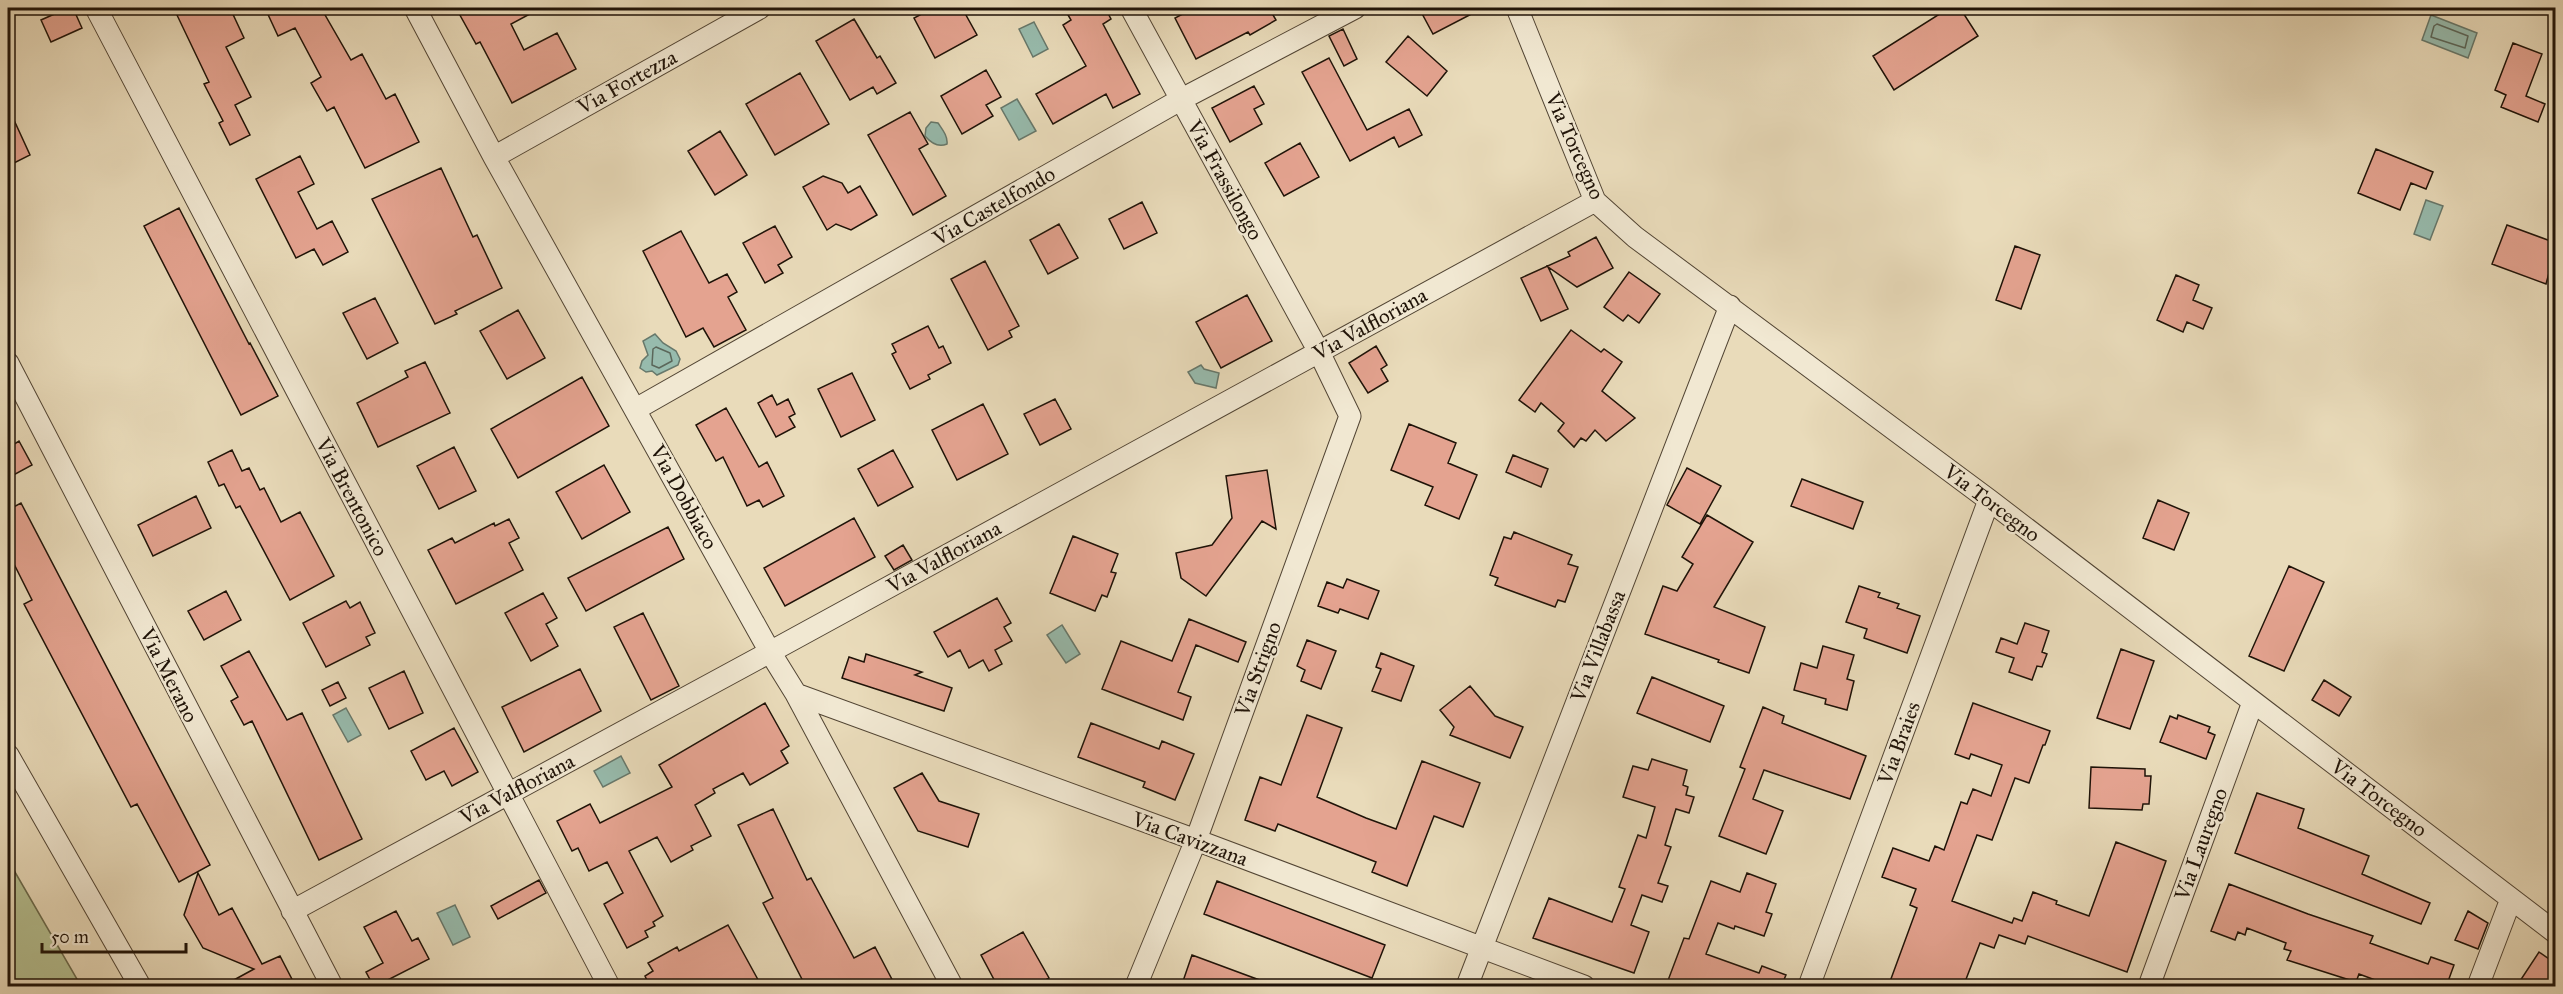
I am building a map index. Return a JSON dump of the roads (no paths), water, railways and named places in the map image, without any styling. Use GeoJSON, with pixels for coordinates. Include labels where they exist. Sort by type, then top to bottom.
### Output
{"type":"FeatureCollection","features":[{"type":"Feature","properties":{"kind":"street","name":"Via Brentonico"},"geometry":{"type":"LineString","coordinates":[[96,8],[609,987]]}},
{"type":"Feature","properties":{"kind":"street","name":"Via Dobbiaco"},"geometry":{"type":"LineString","coordinates":[[415,8],[494,157],[796,694],[952,987]]}},
{"type":"Feature","properties":{"kind":"street","name":"Via Fortezza"},"geometry":{"type":"LineString","coordinates":[[494,157],[760,8]]}},
{"type":"Feature","properties":{"kind":"street","name":"Via Frassilongo"},"geometry":{"type":"LineString","coordinates":[[1131,8],[1319,352]]}},
{"type":"Feature","properties":{"kind":"street","name":"Via Castelfondo"},"geometry":{"type":"LineString","coordinates":[[636,409],[1180,100],[1355,8]]}},
{"type":"Feature","properties":{"kind":"street","name":"Via Torcegno"},"geometry":{"type":"LineString","coordinates":[[1517,8],[1595,201],[1635,237],[1989,500],[2556,933]]}},
{"type":"Feature","properties":{"kind":"street","name":"Via Valfloriana"},"geometry":{"type":"LineString","coordinates":[[292,911],[1595,201]]}},
{"type":"Feature","properties":{"kind":"street","name":"Via Villabassa"},"geometry":{"type":"LineString","coordinates":[[1467,987],[1730,306]]}},
{"type":"Feature","properties":{"kind":"street","name":"Via Strigno"},"geometry":{"type":"LineString","coordinates":[[1136,987],[1196,840],[1350,416],[1319,352]]}},
{"type":"Feature","properties":{"kind":"street","name":"Via Merano"},"geometry":{"type":"LineString","coordinates":[[8,363],[332,987]]}},
{"type":"Feature","properties":{"kind":"street","name":"Via Braies"},"geometry":{"type":"LineString","coordinates":[[1809,987],[1989,500]]}},
{"type":"Feature","properties":{"kind":"street","name":"Via Cavizzana"},"geometry":{"type":"LineString","coordinates":[[796,694],[1196,840],[1584,987]]}},
{"type":"Feature","properties":{"kind":"street","name":"Via Lauregno"},"geometry":{"type":"LineString","coordinates":[[2149,987],[2253,702]]}},
{"type":"Feature","properties":{"kind":"street"},"geometry":{"type":"LineString","coordinates":[[8,755],[140,987]]}},
{"type":"Feature","properties":{"kind":"street"},"geometry":{"type":"LineString","coordinates":[[2478,987],[2511,899]]}},
{"type":"Feature","properties":{"kind":"water"},"geometry":{"type":"Polygon","coordinates":[[[2431,15],[2477,33],[2468,58],[2422,40],[2431,15]]]}},
{"type":"Feature","properties":{"kind":"water"},"geometry":{"type":"Polygon","coordinates":[[[1034,22],[1048,49],[1033,57],[1019,29],[1034,22]]]}},
{"type":"Feature","properties":{"kind":"water"},"geometry":{"type":"Polygon","coordinates":[[[1017,99],[1036,131],[1019,140],[1001,108],[1017,99]]]}},
{"type":"Feature","properties":{"kind":"water"},"geometry":{"type":"Polygon","coordinates":[[[931,122],[938,123],[946,135],[947,144],[935,144],[925,136],[926,128],[931,122]]]}},
{"type":"Feature","properties":{"kind":"water"},"geometry":{"type":"Polygon","coordinates":[[[2426,200],[2443,206],[2430,240],[2414,234],[2426,200]]]}},
{"type":"Feature","properties":{"kind":"water"},"geometry":{"type":"Polygon","coordinates":[[[655,334],[663,343],[676,351],[680,359],[678,365],[657,375],[640,368],[642,361],[648,355],[643,341],[655,334]]]}},
{"type":"Feature","properties":{"kind":"water"},"geometry":{"type":"Polygon","coordinates":[[[1201,365],[1204,369],[1219,373],[1216,388],[1195,383],[1188,372],[1201,365]]]}},
{"type":"Feature","properties":{"kind":"water"},"geometry":{"type":"Polygon","coordinates":[[[1062,625],[1080,654],[1066,663],[1047,635],[1062,625]]]}},
{"type":"Feature","properties":{"kind":"water"},"geometry":{"type":"Polygon","coordinates":[[[346,708],[361,735],[348,742],[333,715],[346,708]]]}},
{"type":"Feature","properties":{"kind":"water"},"geometry":{"type":"Polygon","coordinates":[[[621,756],[630,773],[603,787],[594,771],[621,756]]]}},
{"type":"Feature","properties":{"kind":"water"},"geometry":{"type":"Polygon","coordinates":[[[455,905],[470,937],[453,945],[437,913],[455,905]]]}}]}
